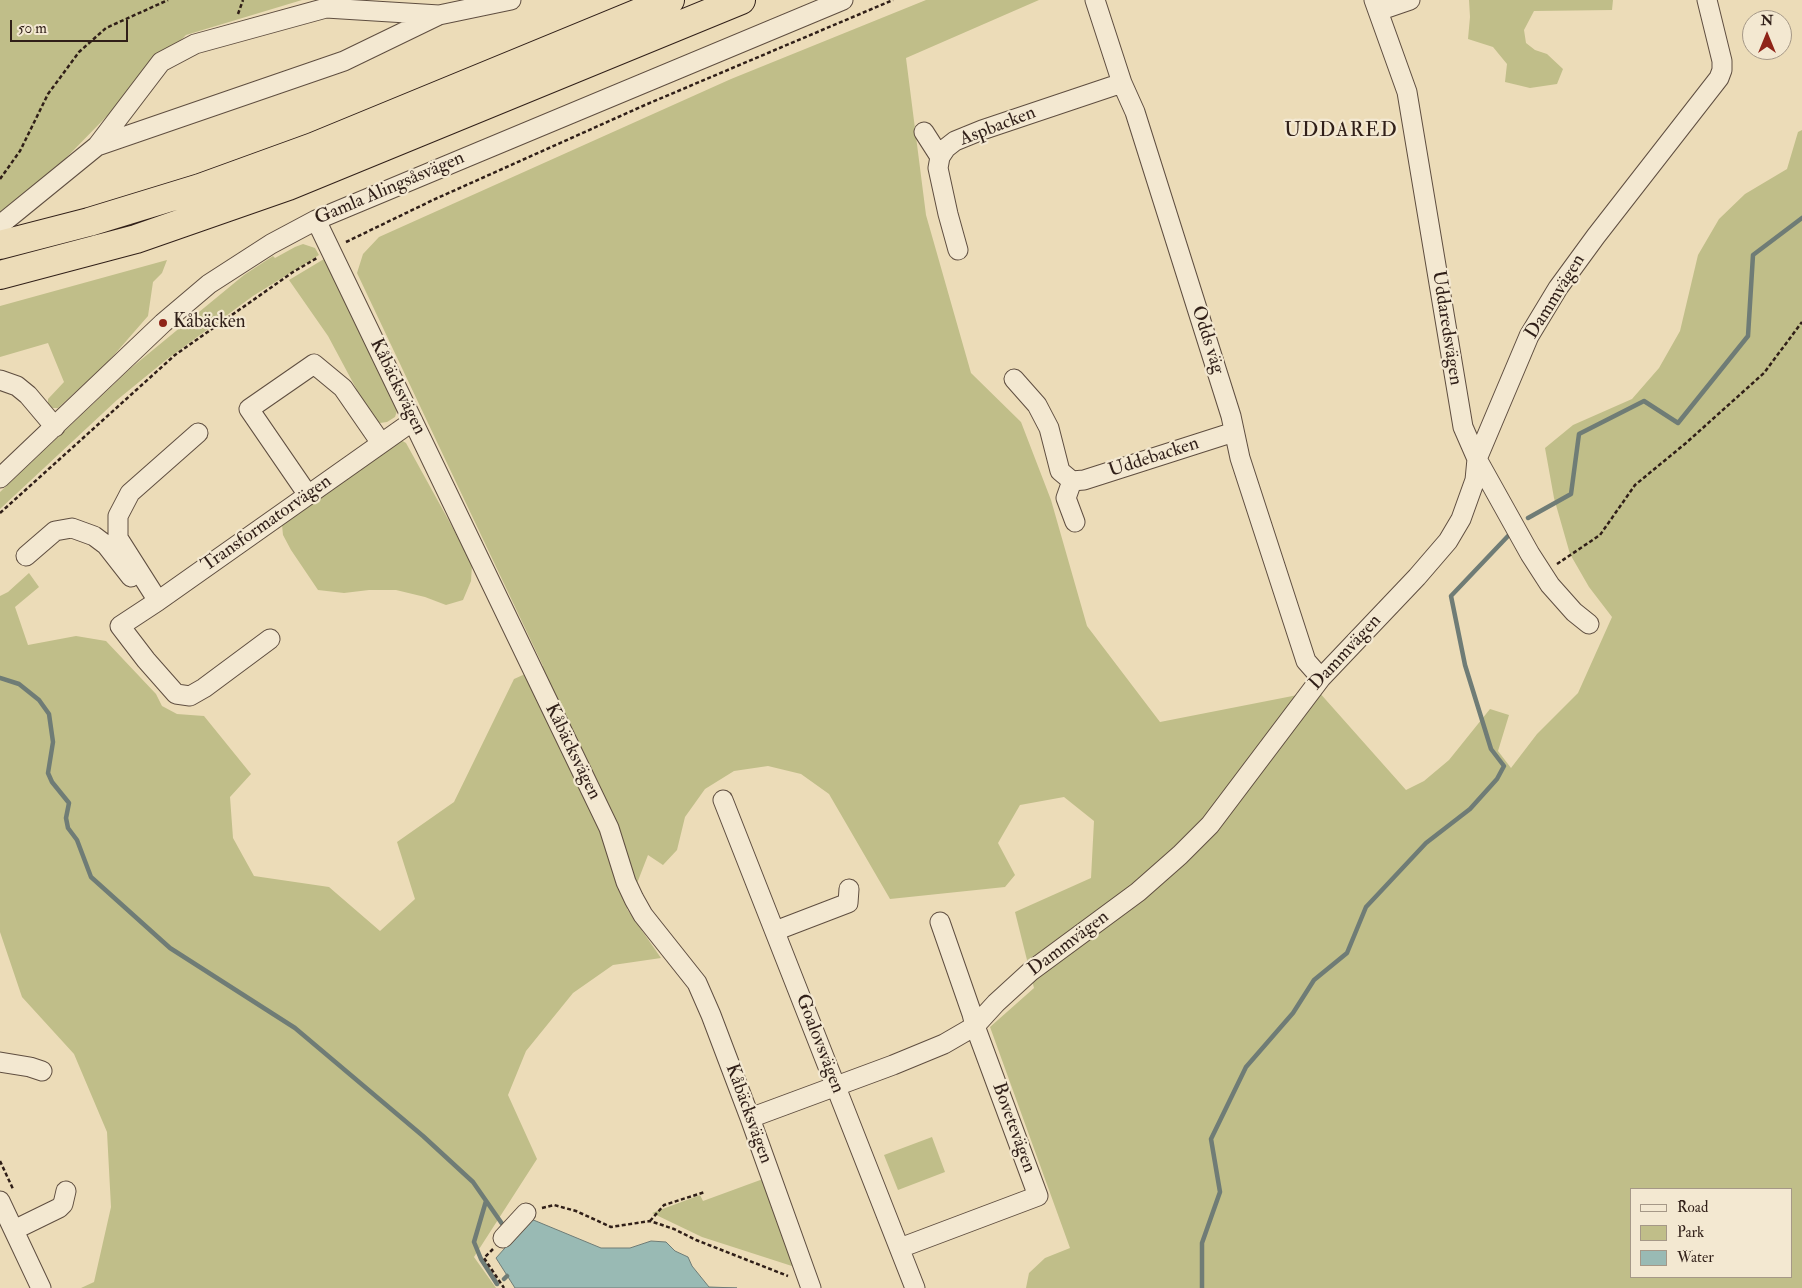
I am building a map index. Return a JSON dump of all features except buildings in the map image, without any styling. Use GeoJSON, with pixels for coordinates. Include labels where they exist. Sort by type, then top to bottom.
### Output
{"type":"FeatureCollection","features":[{"type":"Feature","properties":{"kind":"highway"},"geometry":{"type":"LineString","coordinates":[[0,245],[89,222],[228,178],[312,147],[670,0]]}},
{"type":"Feature","properties":{"kind":"highway"},"geometry":{"type":"LineString","coordinates":[[0,275],[136,239],[288,186],[741,0]]}},
{"type":"Feature","properties":{"kind":"street"},"geometry":{"type":"LineString","coordinates":[[97,146],[344,61],[439,15],[511,0]]}},
{"type":"Feature","properties":{"kind":"street","name":"Gamla Alingsåsvägen"},"geometry":{"type":"LineString","coordinates":[[0,478],[163,323],[209,284],[271,244],[316,220],[843,0]]}},
{"type":"Feature","properties":{"kind":"street","name":"Odds väg"},"geometry":{"type":"LineString","coordinates":[[1095,0],[1122,83],[1138,121],[1231,416],[1240,458],[1306,661],[1321,678]]}},
{"type":"Feature","properties":{"kind":"street"},"geometry":{"type":"LineString","coordinates":[[1376,6],[1410,0]]}},
{"type":"Feature","properties":{"kind":"street","name":"Dammvägen"},"geometry":{"type":"LineString","coordinates":[[750,1118],[836,1087],[944,1044],[975,1026],[996,1003],[1031,971],[1138,892],[1204,831],[1321,678],[1417,577],[1448,541],[1461,519],[1475,480],[1476,459],[1529,336],[1558,288],[1596,236],[1719,78],[1722,70],[1722,61],[1707,0]]}},
{"type":"Feature","properties":{"kind":"street","name":"Uddaredsvägen"},"geometry":{"type":"LineString","coordinates":[[1376,6],[1407,92],[1463,427],[1476,459],[1530,554],[1550,585],[1574,612],[1590,624]]}},
{"type":"Feature","properties":{"kind":"street"},"geometry":{"type":"LineString","coordinates":[[0,225],[97,146],[161,62],[195,44],[326,8],[439,15]]}},
{"type":"Feature","properties":{"kind":"street","name":"Aspbacken"},"geometry":{"type":"LineString","coordinates":[[958,250],[938,168],[940,157],[946,148],[955,141],[982,130],[1122,83]]}},
{"type":"Feature","properties":{"kind":"street"},"geometry":{"type":"LineString","coordinates":[[924,132],[940,157]]}},
{"type":"Feature","properties":{"kind":"street","name":"Kåbäcksvägen"},"geometry":{"type":"LineString","coordinates":[[316,220],[609,828],[626,882],[634,899],[643,915],[697,983],[750,1118],[811,1286]]}},
{"type":"Feature","properties":{"kind":"street"},"geometry":{"type":"LineString","coordinates":[[308,495],[250,409],[314,364],[344,388],[381,443]]}},
{"type":"Feature","properties":{"kind":"street"},"geometry":{"type":"LineString","coordinates":[[1014,379],[1037,405],[1049,428],[1060,471],[1072,481],[1066,498],[1074,522]]}},
{"type":"Feature","properties":{"kind":"street"},"geometry":{"type":"LineString","coordinates":[[0,380],[17,386],[28,395],[55,427]]}},
{"type":"Feature","properties":{"kind":"street","name":"Transformatorvägen"},"geometry":{"type":"LineString","coordinates":[[270,639],[204,688],[190,696],[176,694],[146,660],[120,626],[413,421]]}},
{"type":"Feature","properties":{"kind":"street","name":"Uddebacken"},"geometry":{"type":"LineString","coordinates":[[1072,481],[1084,480],[1234,432]]}},
{"type":"Feature","properties":{"kind":"street"},"geometry":{"type":"LineString","coordinates":[[158,601],[118,538],[118,516],[130,493],[198,433]]}},
{"type":"Feature","properties":{"kind":"street"},"geometry":{"type":"LineString","coordinates":[[26,556],[56,531],[72,528],[82,531],[94,536],[106,545],[129,575],[158,601]]}},
{"type":"Feature","properties":{"kind":"street","name":"Goalovsvägen"},"geometry":{"type":"LineString","coordinates":[[723,800],[915,1288]]}},
{"type":"Feature","properties":{"kind":"street"},"geometry":{"type":"LineString","coordinates":[[775,931],[848,903],[849,888]]}},
{"type":"Feature","properties":{"kind":"street","name":"Bovetevägen"},"geometry":{"type":"LineString","coordinates":[[900,1248],[1038,1196],[975,1026],[940,922]]}},
{"type":"Feature","properties":{"kind":"street"},"geometry":{"type":"LineString","coordinates":[[0,1062],[17,1064],[42,1071]]}},
{"type":"Feature","properties":{"kind":"street"},"geometry":{"type":"LineString","coordinates":[[14,1230],[58,1208],[63,1204],[66,1191]]}},
{"type":"Feature","properties":{"kind":"street"},"geometry":{"type":"LineString","coordinates":[[0,1201],[42,1288]]}},
{"type":"Feature","properties":{"kind":"street"},"geometry":{"type":"LineString","coordinates":[[508,1233],[526,1213]]}},
{"type":"Feature","properties":{"kind":"path"},"geometry":{"type":"LineString","coordinates":[[0,179],[20,151],[48,94],[79,52],[106,28],[168,0]]}},
{"type":"Feature","properties":{"kind":"path"},"geometry":{"type":"LineString","coordinates":[[0,513],[175,355],[293,272],[330,250],[433,200],[645,105],[893,0]]}},
{"type":"Feature","properties":{"kind":"path"},"geometry":{"type":"LineString","coordinates":[[1544,573],[1600,535],[1635,485],[1686,443],[1764,373],[1802,322]]}},
{"type":"Feature","properties":{"kind":"path"},"geometry":{"type":"LineString","coordinates":[[650,1221],[664,1206],[705,1192]]}},
{"type":"Feature","properties":{"kind":"path"},"geometry":{"type":"LineString","coordinates":[[526,1213],[554,1205],[611,1227],[650,1221],[674,1229],[696,1240],[811,1286]]}},
{"type":"Feature","properties":{"kind":"path"},"geometry":{"type":"LineString","coordinates":[[504,1288],[484,1258],[508,1233]]}},
{"type":"Feature","properties":{"kind":"green space"},"geometry":{"type":"Polygon","coordinates":[[[0,0],[302,0],[186,35],[64,160],[9,211],[0,214],[0,0]]]}},
{"type":"Feature","properties":{"kind":"green space"},"geometry":{"type":"Polygon","coordinates":[[[926,0],[1039,0],[906,58],[926,215],[971,373],[1021,422],[1051,500],[1087,626],[1160,722],[1318,691],[1406,790],[1424,781],[1449,760],[1490,709],[1509,715],[1498,751],[1511,768],[1537,734],[1578,693],[1612,617],[1589,587],[1570,554],[1554,498],[1545,448],[1573,425],[1632,399],[1659,368],[1680,331],[1698,255],[1719,219],[1745,194],[1787,169],[1798,132],[1802,130],[1802,1288],[1026,1288],[1029,1273],[1045,1258],[1070,1248],[990,1027],[1034,988],[1015,912],[1091,878],[1094,821],[1064,797],[1020,805],[998,843],[1015,875],[1005,887],[890,899],[829,794],[801,774],[768,766],[734,771],[705,789],[685,817],[677,850],[663,865],[648,855],[627,909],[661,958],[613,965],[573,993],[526,1051],[508,1095],[537,1159],[474,1257],[496,1288],[81,1288],[94,1282],[111,1207],[107,1132],[74,1054],[22,997],[0,932],[0,596],[8,592],[29,573],[39,587],[15,607],[28,645],[76,636],[106,641],[156,694],[162,706],[177,714],[204,716],[251,774],[230,797],[233,838],[254,876],[329,887],[380,931],[415,899],[397,842],[454,802],[514,679],[543,666],[357,273],[363,254],[379,237],[731,79],[926,0]]]}},
{"type":"Feature","properties":{"kind":"green space"},"geometry":{"type":"Polygon","coordinates":[[[1469,0],[1613,0],[1612,10],[1534,11],[1524,30],[1526,43],[1535,50],[1547,54],[1563,69],[1557,84],[1530,88],[1505,82],[1507,64],[1493,47],[1468,39],[1469,0]]]}},
{"type":"Feature","properties":{"kind":"green space"},"geometry":{"type":"Polygon","coordinates":[[[303,244],[315,248],[319,255],[253,296],[166,360],[117,400],[0,509],[0,492],[131,368],[244,275],[273,256],[275,258],[303,244]]]}},
{"type":"Feature","properties":{"kind":"green space"},"geometry":{"type":"Polygon","coordinates":[[[324,259],[395,403],[397,411],[395,417],[387,422],[380,423],[373,420],[328,336],[289,280],[324,259]]]}},
{"type":"Feature","properties":{"kind":"green space"},"geometry":{"type":"Polygon","coordinates":[[[167,260],[162,273],[153,282],[148,316],[107,363],[58,408],[50,408],[48,399],[64,382],[48,343],[0,357],[0,306],[167,260]]]}},
{"type":"Feature","properties":{"kind":"green space"},"geometry":{"type":"Polygon","coordinates":[[[399,439],[406,443],[472,565],[471,581],[463,600],[446,605],[425,597],[396,590],[369,590],[344,593],[318,590],[283,535],[282,525],[399,439]]]}},
{"type":"Feature","properties":{"kind":"green space"},"geometry":{"type":"Polygon","coordinates":[[[932,1137],[945,1172],[898,1190],[884,1155],[932,1137]]]}},
{"type":"Feature","properties":{"kind":"green space"},"geometry":{"type":"Polygon","coordinates":[[[763,1179],[795,1267],[702,1237],[652,1213],[700,1195],[703,1201],[763,1179]]]}},
{"type":"Feature","properties":{"kind":"water"},"geometry":{"type":"Polygon","coordinates":[[[531,1219],[601,1248],[630,1248],[651,1241],[666,1242],[675,1251],[688,1257],[692,1266],[709,1287],[737,1288],[515,1288],[496,1258],[531,1219]]]}},
{"type":"Feature","properties":{"kind":"waterway"},"geometry":{"type":"LineString","coordinates":[[1528,518],[1571,494],[1579,434],[1644,401],[1678,423],[1748,336],[1753,255],[1802,218]]}},
{"type":"Feature","properties":{"kind":"waterway"},"geometry":{"type":"LineString","coordinates":[[1202,1288],[1202,1243],[1220,1192],[1211,1139],[1246,1067],[1293,1013],[1314,980],[1347,953],[1366,907],[1426,843],[1470,809],[1497,779],[1504,766],[1491,749],[1465,665],[1451,596],[1508,536]]}},
{"type":"Feature","properties":{"kind":"waterway"},"geometry":{"type":"LineString","coordinates":[[0,678],[19,684],[39,700],[49,714],[53,742],[48,773],[52,782],[69,803],[66,818],[68,828],[77,840],[91,877],[170,948],[295,1028],[423,1136],[473,1182],[505,1228]]}},
{"type":"Feature","properties":{"kind":"waterway"},"geometry":{"type":"LineString","coordinates":[[486,1201],[474,1242],[481,1259],[497,1284]]}},
{"type":"Feature","properties":{"kind":"waterway"},"geometry":{"type":"LineString","coordinates":[[504,1279],[507,1276]]}},
{"type":"Feature","properties":{"kind":"place","name":"Kåbäcken"},"geometry":{"type":"Point","coordinates":[163,323]}},
{"type":"Feature","properties":{"kind":"district","name":"UDDARED"},"geometry":{"type":"Point","coordinates":[1341,132]}}]}
